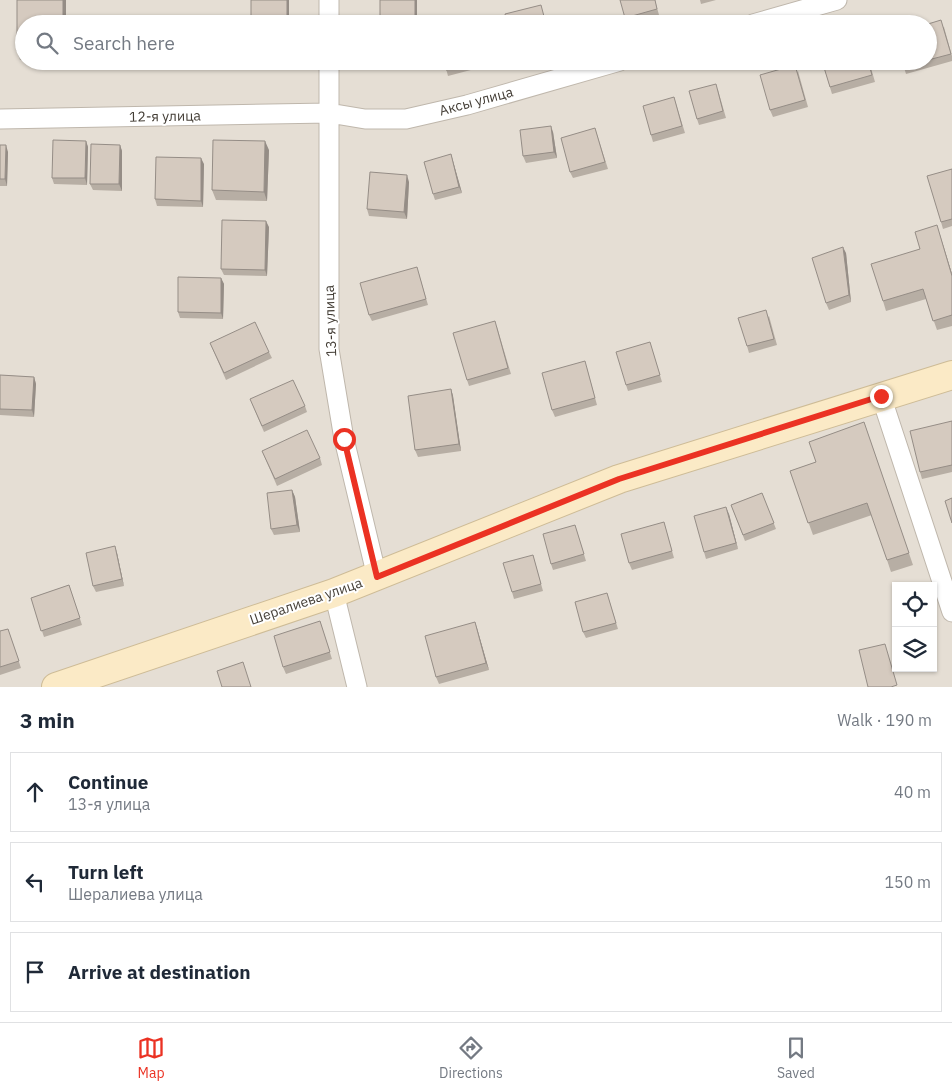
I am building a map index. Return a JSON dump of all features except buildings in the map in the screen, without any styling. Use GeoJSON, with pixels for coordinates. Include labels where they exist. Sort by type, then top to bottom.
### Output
{"type":"FeatureCollection","features":[{"type":"Feature","properties":{"kind":"street"},"geometry":{"type":"LineString","coordinates":[[329,0],[329,15]]}},
{"type":"Feature","properties":{"kind":"street"},"geometry":{"type":"LineString","coordinates":[[784,15],[837,0]]}},
{"type":"Feature","properties":{"kind":"street","name":"13-я улица"},"geometry":{"type":"LineString","coordinates":[[329,70],[329,349],[344,439],[377,577]]}},
{"type":"Feature","properties":{"kind":"street","name":"Аксы улица"},"geometry":{"type":"LineString","coordinates":[[329,112],[366,119],[406,120],[588,70]]}},
{"type":"Feature","properties":{"kind":"street","name":"12-я улица"},"geometry":{"type":"LineString","coordinates":[[0,119],[329,112]]}},
{"type":"Feature","properties":{"kind":"street","name":"Шералиева улица"},"geometry":{"type":"LineString","coordinates":[[56,687],[334,593],[619,479],[952,375]]}},
{"type":"Feature","properties":{"kind":"street"},"geometry":{"type":"LineString","coordinates":[[881,396],[952,612]]}},
{"type":"Feature","properties":{"kind":"street"},"geometry":{"type":"LineString","coordinates":[[334,593],[357,687]]}},
{"type":"Feature","properties":{"kind":"shaded area"},"geometry":{"type":"Polygon","coordinates":[[[0,0],[952,0],[952,687],[0,687],[0,0]]]}},
{"type":"Feature","properties":{"kind":"route"},"geometry":{"type":"LineString","coordinates":[[344,439],[377,577],[619,479],[881,396]]}}]}
